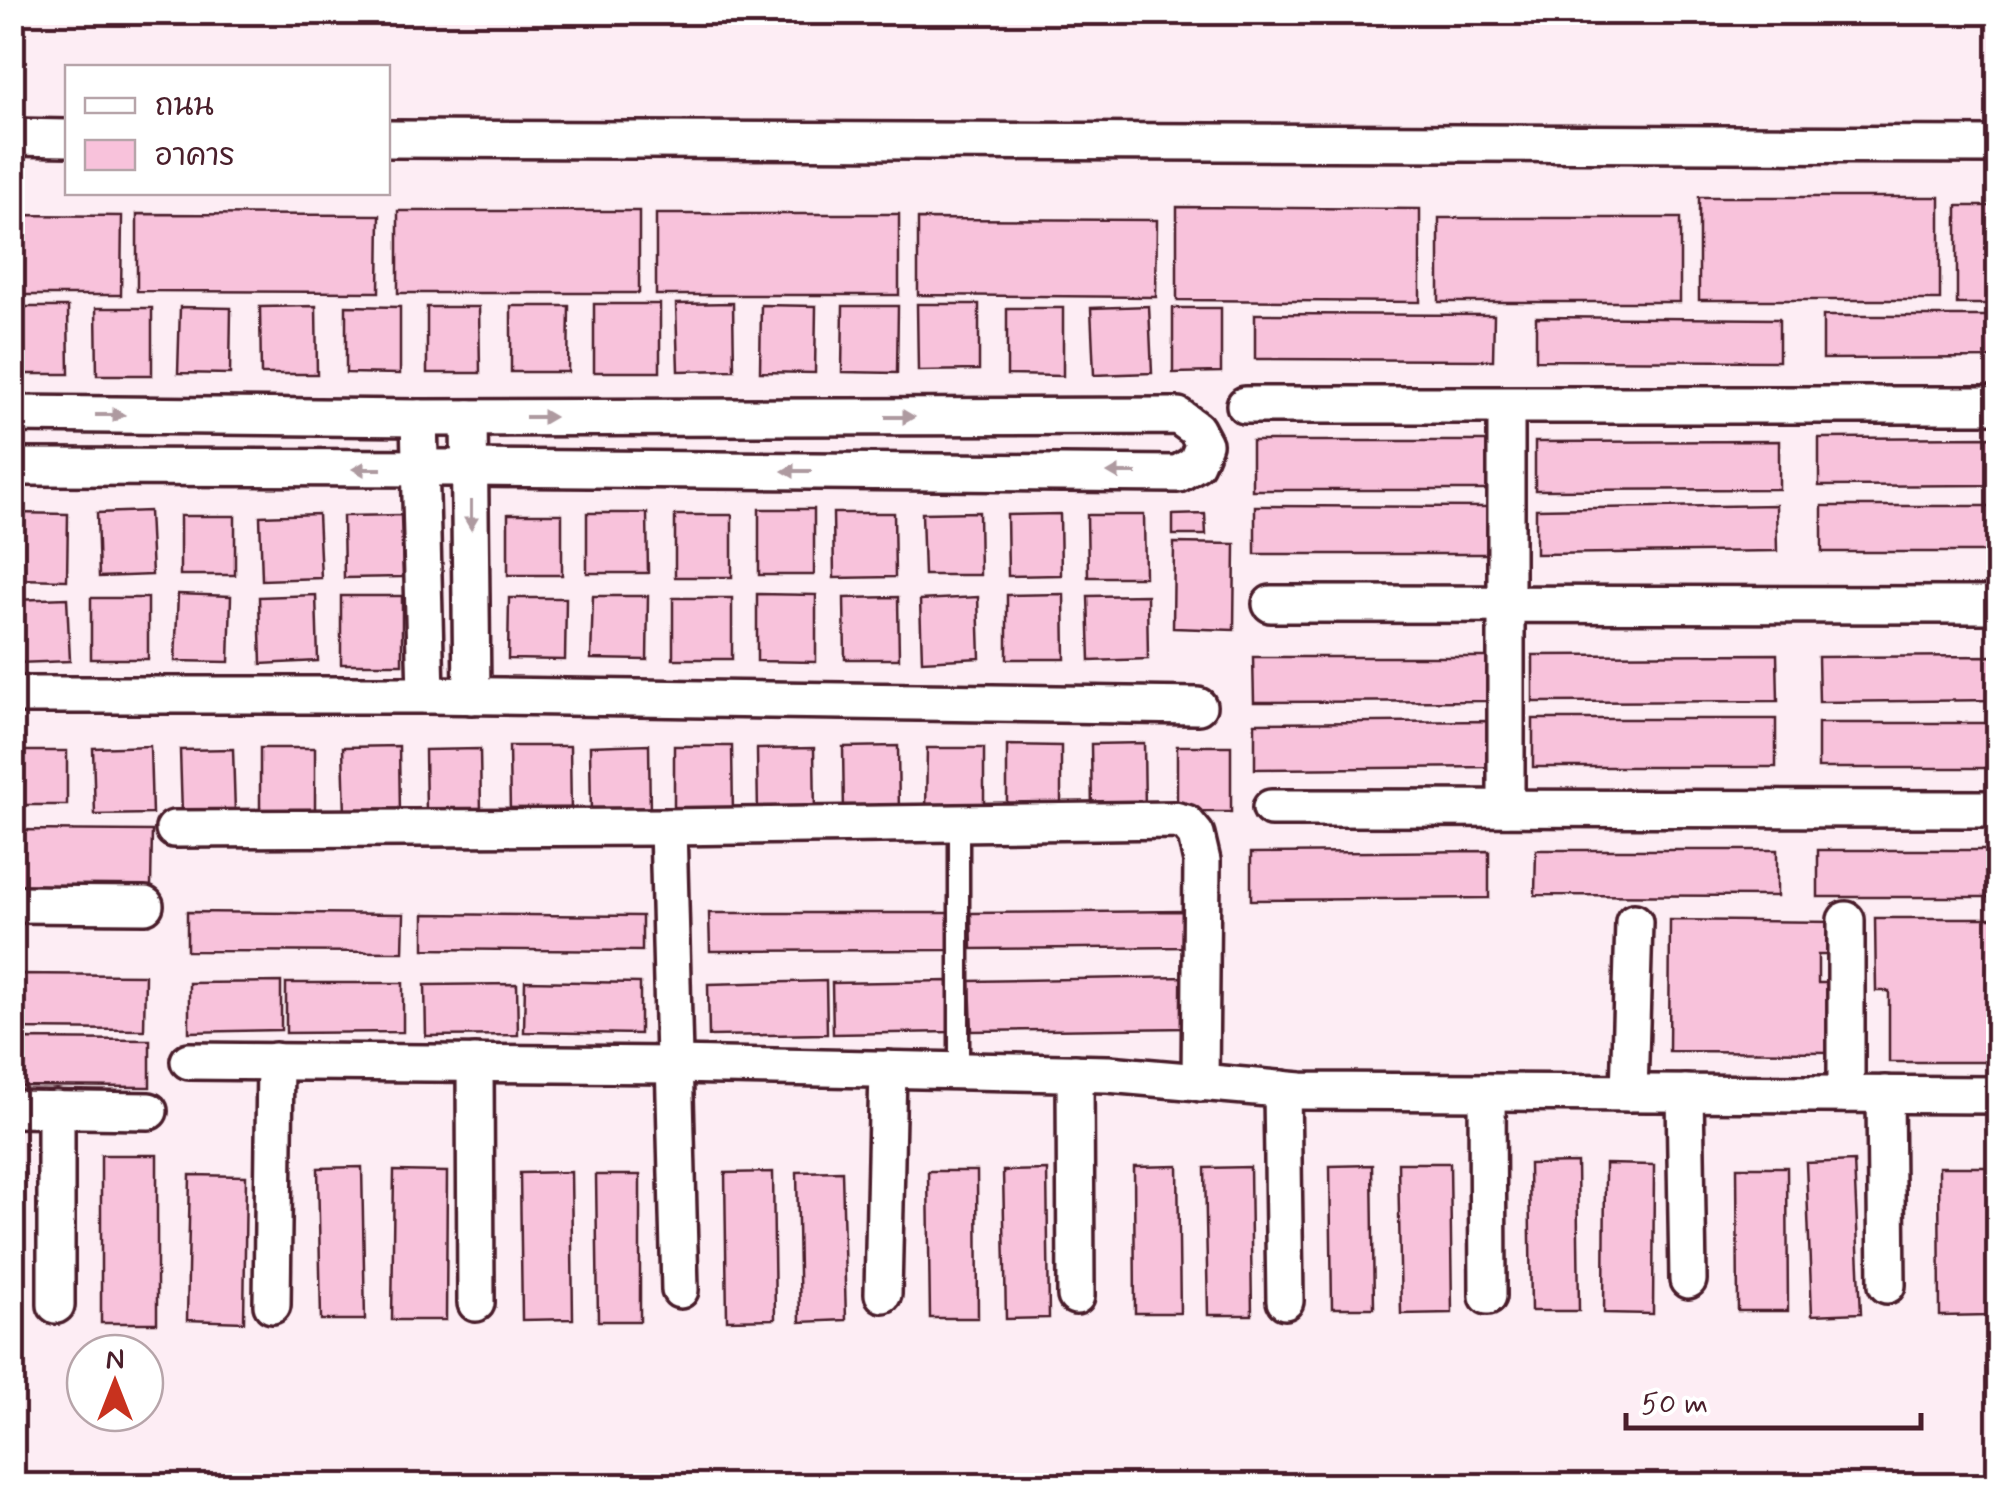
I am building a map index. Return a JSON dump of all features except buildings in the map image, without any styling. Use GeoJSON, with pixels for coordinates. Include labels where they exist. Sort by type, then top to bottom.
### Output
{"type":"FeatureCollection","features":[{"type":"Feature","properties":{"kind":"street"},"geometry":{"type":"LineString","coordinates":[[12,138],[65,138]]}},
{"type":"Feature","properties":{"kind":"street"},"geometry":{"type":"LineString","coordinates":[[390,139],[1998,145]]}},
{"type":"Feature","properties":{"kind":"street"},"geometry":{"type":"LineString","coordinates":[[1245,405],[1998,405]]}},
{"type":"Feature","properties":{"kind":"street"},"geometry":{"type":"LineString","coordinates":[[1506,406],[1506,808]]}},
{"type":"Feature","properties":{"kind":"street"},"geometry":{"type":"LineString","coordinates":[[12,414],[419,418],[1178,416],[1196,429],[1204,444],[1196,463],[1178,474],[12,467]]}},
{"type":"Feature","properties":{"kind":"street"},"geometry":{"type":"LineString","coordinates":[[419,418],[426,694]]}},
{"type":"Feature","properties":{"kind":"street"},"geometry":{"type":"LineString","coordinates":[[469,418],[472,696]]}},
{"type":"Feature","properties":{"kind":"street"},"geometry":{"type":"LineString","coordinates":[[1270,604],[1998,605]]}},
{"type":"Feature","properties":{"kind":"street"},"geometry":{"type":"LineString","coordinates":[[12,695],[426,694],[1198,706]]}},
{"type":"Feature","properties":{"kind":"street"},"geometry":{"type":"LineString","coordinates":[[1270,808],[1998,809]]}},
{"type":"Feature","properties":{"kind":"street"},"geometry":{"type":"LineString","coordinates":[[174,830],[1174,820],[1186,823],[1196,835],[1202,862],[1200,1083]]}},
{"type":"Feature","properties":{"kind":"street"},"geometry":{"type":"LineString","coordinates":[[668,828],[680,1290]]}},
{"type":"Feature","properties":{"kind":"street"},"geometry":{"type":"LineString","coordinates":[[12,904],[144,905]]}},
{"type":"Feature","properties":{"kind":"street"},"geometry":{"type":"LineString","coordinates":[[1846,920],[1846,1094]]}},
{"type":"Feature","properties":{"kind":"street"},"geometry":{"type":"LineString","coordinates":[[1628,1092],[1634,922]]}},
{"type":"Feature","properties":{"kind":"street"},"geometry":{"type":"LineString","coordinates":[[189,1060],[1075,1073],[1282,1089],[1998,1095]]}},
{"type":"Feature","properties":{"kind":"street"},"geometry":{"type":"LineString","coordinates":[[272,1305],[275,1061]]}},
{"type":"Feature","properties":{"kind":"street"},"geometry":{"type":"LineString","coordinates":[[475,1063],[476,1304]]}},
{"type":"Feature","properties":{"kind":"street"},"geometry":{"type":"LineString","coordinates":[[883,1294],[888,1069]]}},
{"type":"Feature","properties":{"kind":"street"},"geometry":{"type":"LineString","coordinates":[[1075,1073],[1076,1296]]}},
{"type":"Feature","properties":{"kind":"street"},"geometry":{"type":"LineString","coordinates":[[1282,1089],[1285,1301]]}},
{"type":"Feature","properties":{"kind":"street"},"geometry":{"type":"LineString","coordinates":[[1487,1092],[1488,1296]]}},
{"type":"Feature","properties":{"kind":"street"},"geometry":{"type":"LineString","coordinates":[[1686,1092],[1688,1280]]}},
{"type":"Feature","properties":{"kind":"street"},"geometry":{"type":"LineString","coordinates":[[1886,1094],[1887,1285]]}},
{"type":"Feature","properties":{"kind":"street"},"geometry":{"type":"LineString","coordinates":[[12,1109],[149,1111]]}},
{"type":"Feature","properties":{"kind":"street"},"geometry":{"type":"LineString","coordinates":[[56,1109],[56,1305]]}},
{"type":"Feature","properties":{"kind":"lane"},"geometry":{"type":"LineString","coordinates":[[959,824],[959,1070]]}}]}
